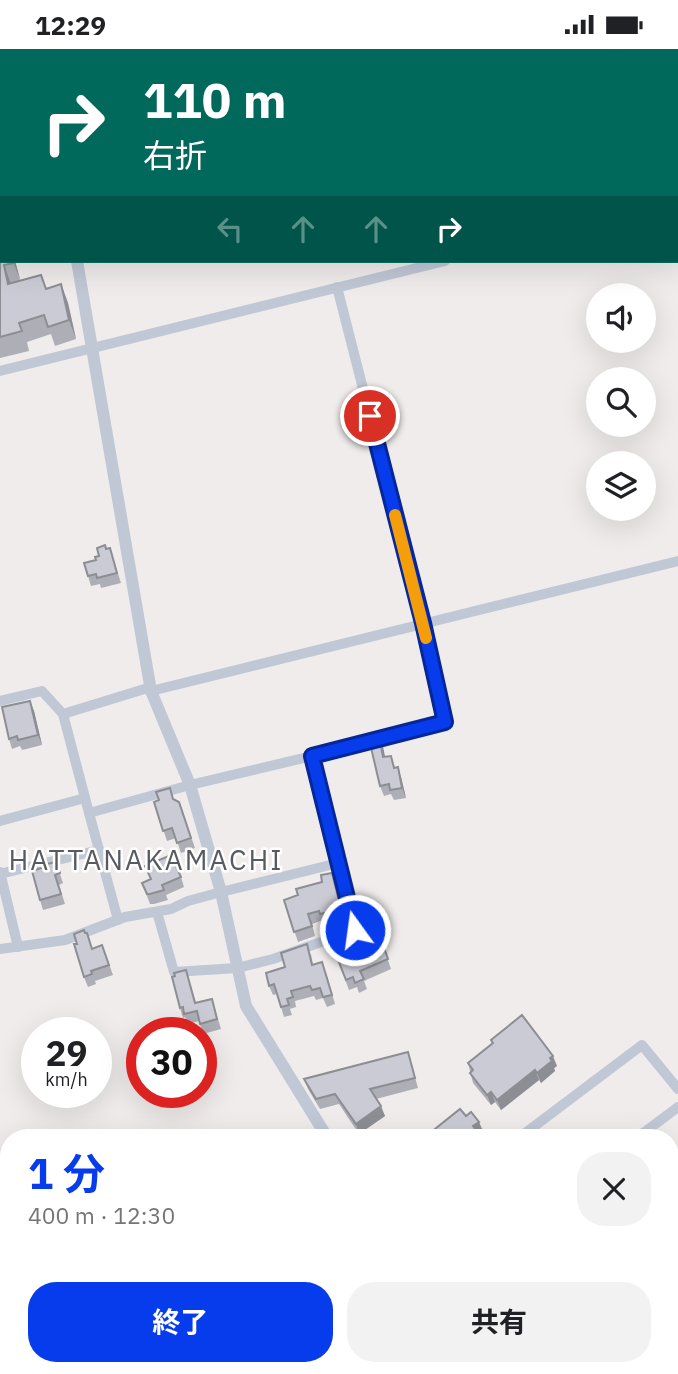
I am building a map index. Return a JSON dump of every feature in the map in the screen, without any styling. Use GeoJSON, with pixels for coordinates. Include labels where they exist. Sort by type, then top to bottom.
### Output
{"type":"FeatureCollection","features":[{"type":"Feature","properties":{"kind":"street"},"geometry":{"type":"LineString","coordinates":[[77,263],[151,689],[190,785],[221,892],[246,1006],[322,1129]]}},
{"type":"Feature","properties":{"kind":"street"},"geometry":{"type":"LineString","coordinates":[[0,371],[437,263]]}},
{"type":"Feature","properties":{"kind":"street"},"geometry":{"type":"LineString","coordinates":[[89,813],[190,785],[445,722],[423,623],[337,287]]}},
{"type":"Feature","properties":{"kind":"street"},"geometry":{"type":"LineString","coordinates":[[63,713],[151,689],[678,561]]}},
{"type":"Feature","properties":{"kind":"street"},"geometry":{"type":"LineString","coordinates":[[0,701],[42,691],[63,713],[118,920]]}},
{"type":"Feature","properties":{"kind":"street"},"geometry":{"type":"LineString","coordinates":[[157,912],[174,972],[237,968],[273,959],[355,930],[312,756]]}},
{"type":"Feature","properties":{"kind":"street"},"geometry":{"type":"LineString","coordinates":[[0,821],[85,798]]}},
{"type":"Feature","properties":{"kind":"street"},"geometry":{"type":"LineString","coordinates":[[18,947],[0,873],[99,851]]}},
{"type":"Feature","properties":{"kind":"street"},"geometry":{"type":"LineString","coordinates":[[0,949],[65,940],[118,920],[338,863]]}},
{"type":"Feature","properties":{"kind":"street"},"geometry":{"type":"LineString","coordinates":[[531,1129],[642,1045],[678,1089]]}},
{"type":"Feature","properties":{"kind":"street"},"geometry":{"type":"LineString","coordinates":[[649,1129],[678,1107]]}},
{"type":"Feature","properties":{"kind":"building"},"geometry":{"type":"Polygon","coordinates":[[[0,263],[14,263],[4,265],[8,284],[41,275],[46,289],[61,284],[69,320],[48,327],[44,315],[19,323],[22,331],[0,337],[0,263]]]}},
{"type":"Feature","properties":{"kind":"building"},"geometry":{"type":"Polygon","coordinates":[[[105,545],[106,549],[110,548],[117,573],[97,578],[96,574],[88,576],[84,563],[96,560],[95,557],[99,556],[97,548],[105,545]]]}},
{"type":"Feature","properties":{"kind":"building"},"geometry":{"type":"Polygon","coordinates":[[[30,701],[38,735],[18,740],[17,736],[9,739],[2,707],[30,701]]]}},
{"type":"Feature","properties":{"kind":"building"},"geometry":{"type":"Polygon","coordinates":[[[379,736],[383,757],[391,756],[394,768],[398,767],[402,788],[390,790],[389,784],[380,786],[369,739],[379,736]]]}},
{"type":"Feature","properties":{"kind":"building"},"geometry":{"type":"Polygon","coordinates":[[[170,788],[173,799],[179,802],[191,838],[177,843],[172,828],[163,831],[154,802],[159,800],[156,792],[170,788]]]}},
{"type":"Feature","properties":{"kind":"building"},"geometry":{"type":"Polygon","coordinates":[[[171,855],[181,877],[162,885],[164,890],[147,894],[142,883],[151,879],[145,866],[171,855]]]}},
{"type":"Feature","properties":{"kind":"building"},"geometry":{"type":"Polygon","coordinates":[[[56,862],[60,873],[55,875],[61,894],[40,900],[32,871],[56,862]]]}},
{"type":"Feature","properties":{"kind":"building"},"geometry":{"type":"Polygon","coordinates":[[[332,873],[341,909],[308,914],[312,926],[294,932],[284,900],[298,895],[296,889],[322,882],[321,875],[332,873]]]}},
{"type":"Feature","properties":{"kind":"building"},"geometry":{"type":"Polygon","coordinates":[[[370,916],[388,959],[360,971],[364,979],[355,983],[353,977],[346,980],[333,947],[367,934],[361,920],[370,916]]]}},
{"type":"Feature","properties":{"kind":"building"},"geometry":{"type":"Polygon","coordinates":[[[84,930],[92,949],[102,945],[109,965],[91,971],[92,974],[84,977],[74,944],[77,944],[74,934],[84,930]]]}},
{"type":"Feature","properties":{"kind":"building"},"geometry":{"type":"Polygon","coordinates":[[[307,944],[312,965],[322,962],[332,995],[323,997],[320,988],[312,990],[310,986],[291,991],[293,997],[287,999],[289,1005],[281,1007],[274,984],[269,986],[266,973],[285,967],[281,953],[307,944]]]}},
{"type":"Feature","properties":{"kind":"building"},"geometry":{"type":"Polygon","coordinates":[[[186,970],[195,1003],[212,999],[216,1017],[198,1017],[197,1011],[184,1014],[172,977],[175,976],[174,973],[186,970]]]}},
{"type":"Feature","properties":{"kind":"building"},"geometry":{"type":"Polygon","coordinates":[[[522,1015],[553,1056],[550,1058],[552,1061],[537,1073],[535,1070],[497,1100],[491,1092],[487,1095],[470,1073],[473,1070],[468,1063],[522,1015]]]}},
{"type":"Feature","properties":{"kind":"building"},"geometry":{"type":"Polygon","coordinates":[[[408,1052],[415,1078],[370,1089],[381,1106],[356,1124],[335,1094],[316,1099],[304,1079],[408,1052]]]}},
{"type":"Feature","properties":{"kind":"building"},"geometry":{"type":"Polygon","coordinates":[[[460,1109],[466,1116],[471,1112],[479,1122],[473,1126],[475,1129],[435,1129],[460,1109]]]}},
{"type":"Feature","properties":{"kind":"slow traffic"},"geometry":{"type":"LineString","coordinates":[[395,515],[426,638]]}},
{"type":"Feature","properties":{"kind":"district","name":"HATTANAKAMACHI"},"geometry":{"type":"Point","coordinates":[146,859]}},
{"type":"Feature","properties":{"kind":"route"},"geometry":{"type":"LineString","coordinates":[[355,930],[312,756],[445,722],[423,623],[370,416]]}}]}
